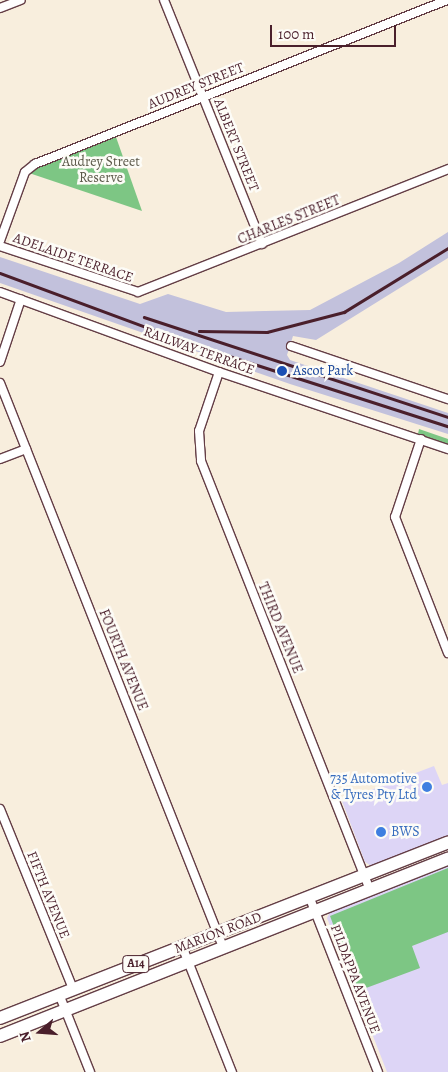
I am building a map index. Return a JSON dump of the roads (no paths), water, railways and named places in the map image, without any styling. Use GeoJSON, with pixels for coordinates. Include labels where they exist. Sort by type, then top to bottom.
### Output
{"type":"FeatureCollection","features":[{"type":"Feature","properties":{"kind":"main road","name":"MARION ROAD"},"geometry":{"type":"LineString","coordinates":[[0,1018],[448,842]]}},
{"type":"Feature","properties":{"kind":"main road","name":"MARION ROAD"},"geometry":{"type":"LineString","coordinates":[[0,1036],[448,859]]}},
{"type":"Feature","properties":{"kind":"street"},"geometry":{"type":"LineString","coordinates":[[0,8],[21,0]]}},
{"type":"Feature","properties":{"kind":"street","name":"ALBERT STREET"},"geometry":{"type":"LineString","coordinates":[[164,0],[262,244]]}},
{"type":"Feature","properties":{"kind":"street","name":"AUDREY STREET"},"geometry":{"type":"LineString","coordinates":[[0,242],[25,172],[35,164],[448,0]]}},
{"type":"Feature","properties":{"kind":"street","name":"CHARLES STREET"},"geometry":{"type":"LineString","coordinates":[[138,292],[448,169]]}},
{"type":"Feature","properties":{"kind":"street","name":"ADELAIDE TERRACE"},"geometry":{"type":"LineString","coordinates":[[0,246],[138,292]]}},
{"type":"Feature","properties":{"kind":"street","name":"RAILWAY TERRACE"},"geometry":{"type":"LineString","coordinates":[[0,292],[219,372],[448,449]]}},
{"type":"Feature","properties":{"kind":"street"},"geometry":{"type":"LineString","coordinates":[[0,362],[21,299]]}},
{"type":"Feature","properties":{"kind":"street"},"geometry":{"type":"LineString","coordinates":[[291,346],[448,399]]}},
{"type":"Feature","properties":{"kind":"street","name":"THIRD AVENUE"},"geometry":{"type":"LineString","coordinates":[[219,372],[199,431],[201,461],[370,890]]}},
{"type":"Feature","properties":{"kind":"street","name":"FOURTH AVENUE"},"geometry":{"type":"LineString","coordinates":[[0,383],[223,947]]}},
{"type":"Feature","properties":{"kind":"street"},"geometry":{"type":"LineString","coordinates":[[421,439],[394,517],[448,653]]}},
{"type":"Feature","properties":{"kind":"street"},"geometry":{"type":"LineString","coordinates":[[0,459],[26,449]]}},
{"type":"Feature","properties":{"kind":"street","name":"FIFTH AVENUE"},"geometry":{"type":"LineString","coordinates":[[0,809],[73,989]]}},
{"type":"Feature","properties":{"kind":"street","name":"PILDAPPA AVENUE"},"geometry":{"type":"LineString","coordinates":[[309,896],[378,1072]]}},
{"type":"Feature","properties":{"kind":"street"},"geometry":{"type":"LineString","coordinates":[[182,946],[232,1072]]}},
{"type":"Feature","properties":{"kind":"street"},"geometry":{"type":"LineString","coordinates":[[59,994],[90,1072]]}},
{"type":"Feature","properties":{"kind":"railway"},"geometry":{"type":"LineString","coordinates":[[199,331],[267,332],[344,312],[448,248]]}},
{"type":"Feature","properties":{"kind":"railway"},"geometry":{"type":"LineString","coordinates":[[0,273],[195,345],[448,426]]}},
{"type":"Feature","properties":{"kind":"railway"},"geometry":{"type":"LineString","coordinates":[[144,317],[448,417]]}},
{"type":"Feature","properties":{"kind":"place","name":"Ascot Park"},"geometry":{"type":"Point","coordinates":[282,371]}},
{"type":"Feature","properties":{"kind":"place","name":"735 Automotive & Tyres Pty Ltd"},"geometry":{"type":"Point","coordinates":[427,787]}},
{"type":"Feature","properties":{"kind":"place","name":"BWS"},"geometry":{"type":"Point","coordinates":[381,832]}},
{"type":"Feature","properties":{"kind":"park label","name":"Audrey Street Reserve"},"geometry":{"type":"Point","coordinates":[101,170]}}]}
